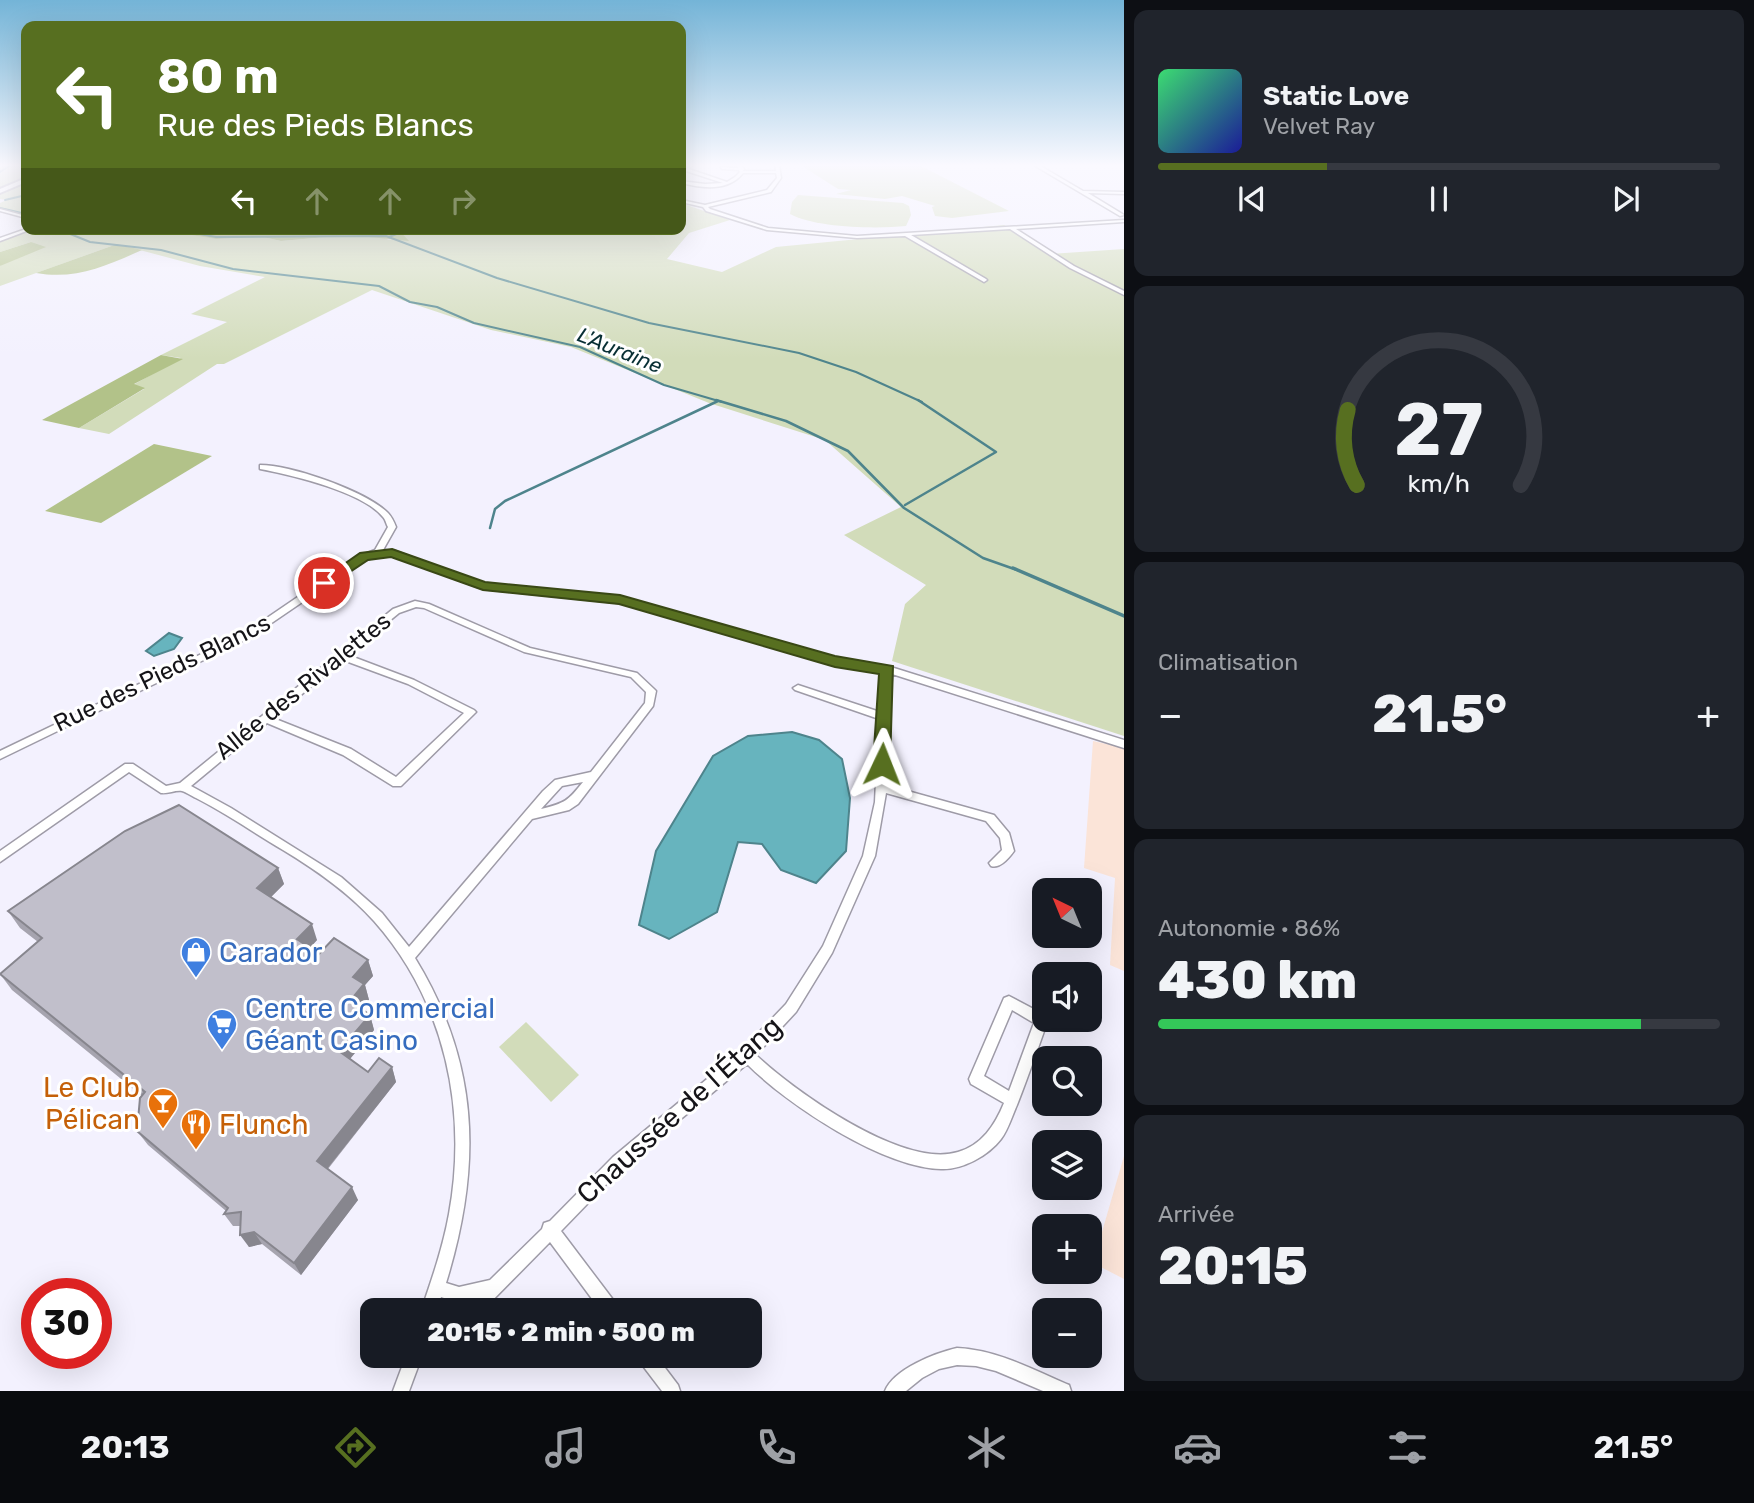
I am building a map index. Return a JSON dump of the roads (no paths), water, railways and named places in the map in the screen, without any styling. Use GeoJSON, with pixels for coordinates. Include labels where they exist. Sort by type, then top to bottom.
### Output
{"type":"FeatureCollection","features":[{"type":"Feature","properties":{"kind":"street"},"geometry":{"type":"LineString","coordinates":[[767,229],[858,237],[978,229]]}},
{"type":"Feature","properties":{"kind":"street"},"geometry":{"type":"LineString","coordinates":[[1012,229],[1072,267],[1124,293]]}},
{"type":"Feature","properties":{"kind":"street"},"geometry":{"type":"LineString","coordinates":[[0,240],[21,232]]}},
{"type":"Feature","properties":{"kind":"street"},"geometry":{"type":"LineString","coordinates":[[906,235],[984,280]]}},
{"type":"Feature","properties":{"kind":"street"},"geometry":{"type":"LineString","coordinates":[[263,467],[327,482],[386,516],[392,527],[378,552],[403,556],[483,586],[620,600],[835,662],[887,670],[1124,744]]}},
{"type":"Feature","properties":{"kind":"street","name":"Rue des Pieds Blancs"},"geometry":{"type":"LineString","coordinates":[[0,755],[248,635],[358,560],[378,552]]}},
{"type":"Feature","properties":{"kind":"street","name":"Allée des Rivalettes"},"geometry":{"type":"LineString","coordinates":[[183,787],[396,611],[415,604],[527,650],[634,675],[651,691],[650,704],[574,801],[565,807],[532,815]]}},
{"type":"Feature","properties":{"kind":"street"},"geometry":{"type":"LineString","coordinates":[[265,718],[347,752],[397,783],[471,712],[411,681],[341,656]]}},
{"type":"Feature","properties":{"kind":"street","name":"Chaussée de l'Étang"},"geometry":{"type":"LineString","coordinates":[[483,1298],[549,1228],[618,1162],[747,1055],[791,1008],[828,949],[869,856],[881,788],[887,670]]}},
{"type":"Feature","properties":{"kind":"street"},"geometry":{"type":"LineString","coordinates":[[798,688],[883,717]]}},
{"type":"Feature","properties":{"kind":"street"},"geometry":{"type":"LineString","coordinates":[[0,857],[129,767],[165,790],[183,787],[307,859],[346,886],[374,912],[410,955],[433,998],[455,1066],[462,1135],[460,1196],[448,1254],[433,1298]]}},
{"type":"Feature","properties":{"kind":"street"},"geometry":{"type":"LineString","coordinates":[[410,955],[532,815],[547,794],[559,783],[591,776]]}},
{"type":"Feature","properties":{"kind":"street"},"geometry":{"type":"LineString","coordinates":[[881,788],[989,818],[1004,836],[1008,851],[995,863]]}},
{"type":"Feature","properties":{"kind":"street"},"geometry":{"type":"LineString","coordinates":[[747,1055],[762,1072],[835,1121],[901,1156],[941,1162],[975,1154],[999,1132],[1042,1020],[1009,1002],[976,1079],[1010,1099]]}},
{"type":"Feature","properties":{"kind":"street"},"geometry":{"type":"LineString","coordinates":[[549,1228],[601,1298]]}},
{"type":"Feature","properties":{"kind":"street"},"geometry":{"type":"LineString","coordinates":[[436,1288],[459,1295],[492,1288]]}},
{"type":"Feature","properties":{"kind":"street"},"geometry":{"type":"LineString","coordinates":[[893,1391],[939,1358],[956,1354],[977,1357],[1063,1391]]}},
{"type":"Feature","properties":{"kind":"street"},"geometry":{"type":"LineString","coordinates":[[404,1390],[410,1368]]}},
{"type":"Feature","properties":{"kind":"street"},"geometry":{"type":"LineString","coordinates":[[655,1368],[672,1391]]}},
{"type":"Feature","properties":{"kind":"water"},"geometry":{"type":"Polygon","coordinates":[[[169,633],[182,638],[174,649],[154,656],[146,651],[169,633]]]}},
{"type":"Feature","properties":{"kind":"water"},"geometry":{"type":"Polygon","coordinates":[[[792,732],[819,740],[842,759],[850,798],[846,851],[816,883],[781,870],[762,844],[738,842],[717,912],[669,939],[639,925],[656,851],[713,756],[748,736],[792,732]]]}},
{"type":"Feature","properties":{"kind":"waterway","name":"L'Auraine"},"geometry":{"type":"LineString","coordinates":[[73,235],[90,242],[161,250],[233,269],[379,286],[410,302],[437,307],[474,323],[580,347],[664,385],[722,402]]}},
{"type":"Feature","properties":{"kind":"waterway"},"geometry":{"type":"LineString","coordinates":[[205,235],[386,236],[497,278],[649,323],[799,353],[856,372],[919,401]]}},
{"type":"Feature","properties":{"kind":"waterway"},"geometry":{"type":"LineString","coordinates":[[389,237],[394,235]]}},
{"type":"Feature","properties":{"kind":"waterway","name":"L'Auraine"},"geometry":{"type":"LineString","coordinates":[[716,400],[786,421],[848,451],[904,508],[983,558],[1017,570]]}},
{"type":"Feature","properties":{"kind":"waterway"},"geometry":{"type":"LineString","coordinates":[[490,528],[495,509],[505,501],[718,401]]}},
{"type":"Feature","properties":{"kind":"waterway"},"geometry":{"type":"LineString","coordinates":[[905,505],[996,452],[919,401]]}},
{"type":"Feature","properties":{"kind":"waterway","name":"L'Auraine"},"geometry":{"type":"LineString","coordinates":[[1013,568],[1124,616]]}},
{"type":"Feature","properties":{"kind":"place","name":"Carador"},"geometry":{"type":"Point","coordinates":[196,979]}},
{"type":"Feature","properties":{"kind":"place","name":"Centre Commercial Géant Casino"},"geometry":{"type":"Point","coordinates":[222,1051]}},
{"type":"Feature","properties":{"kind":"place","name":"Le Club Pélican"},"geometry":{"type":"Point","coordinates":[163,1130]}},
{"type":"Feature","properties":{"kind":"place","name":"Flunch"},"geometry":{"type":"Point","coordinates":[196,1151]}}]}
